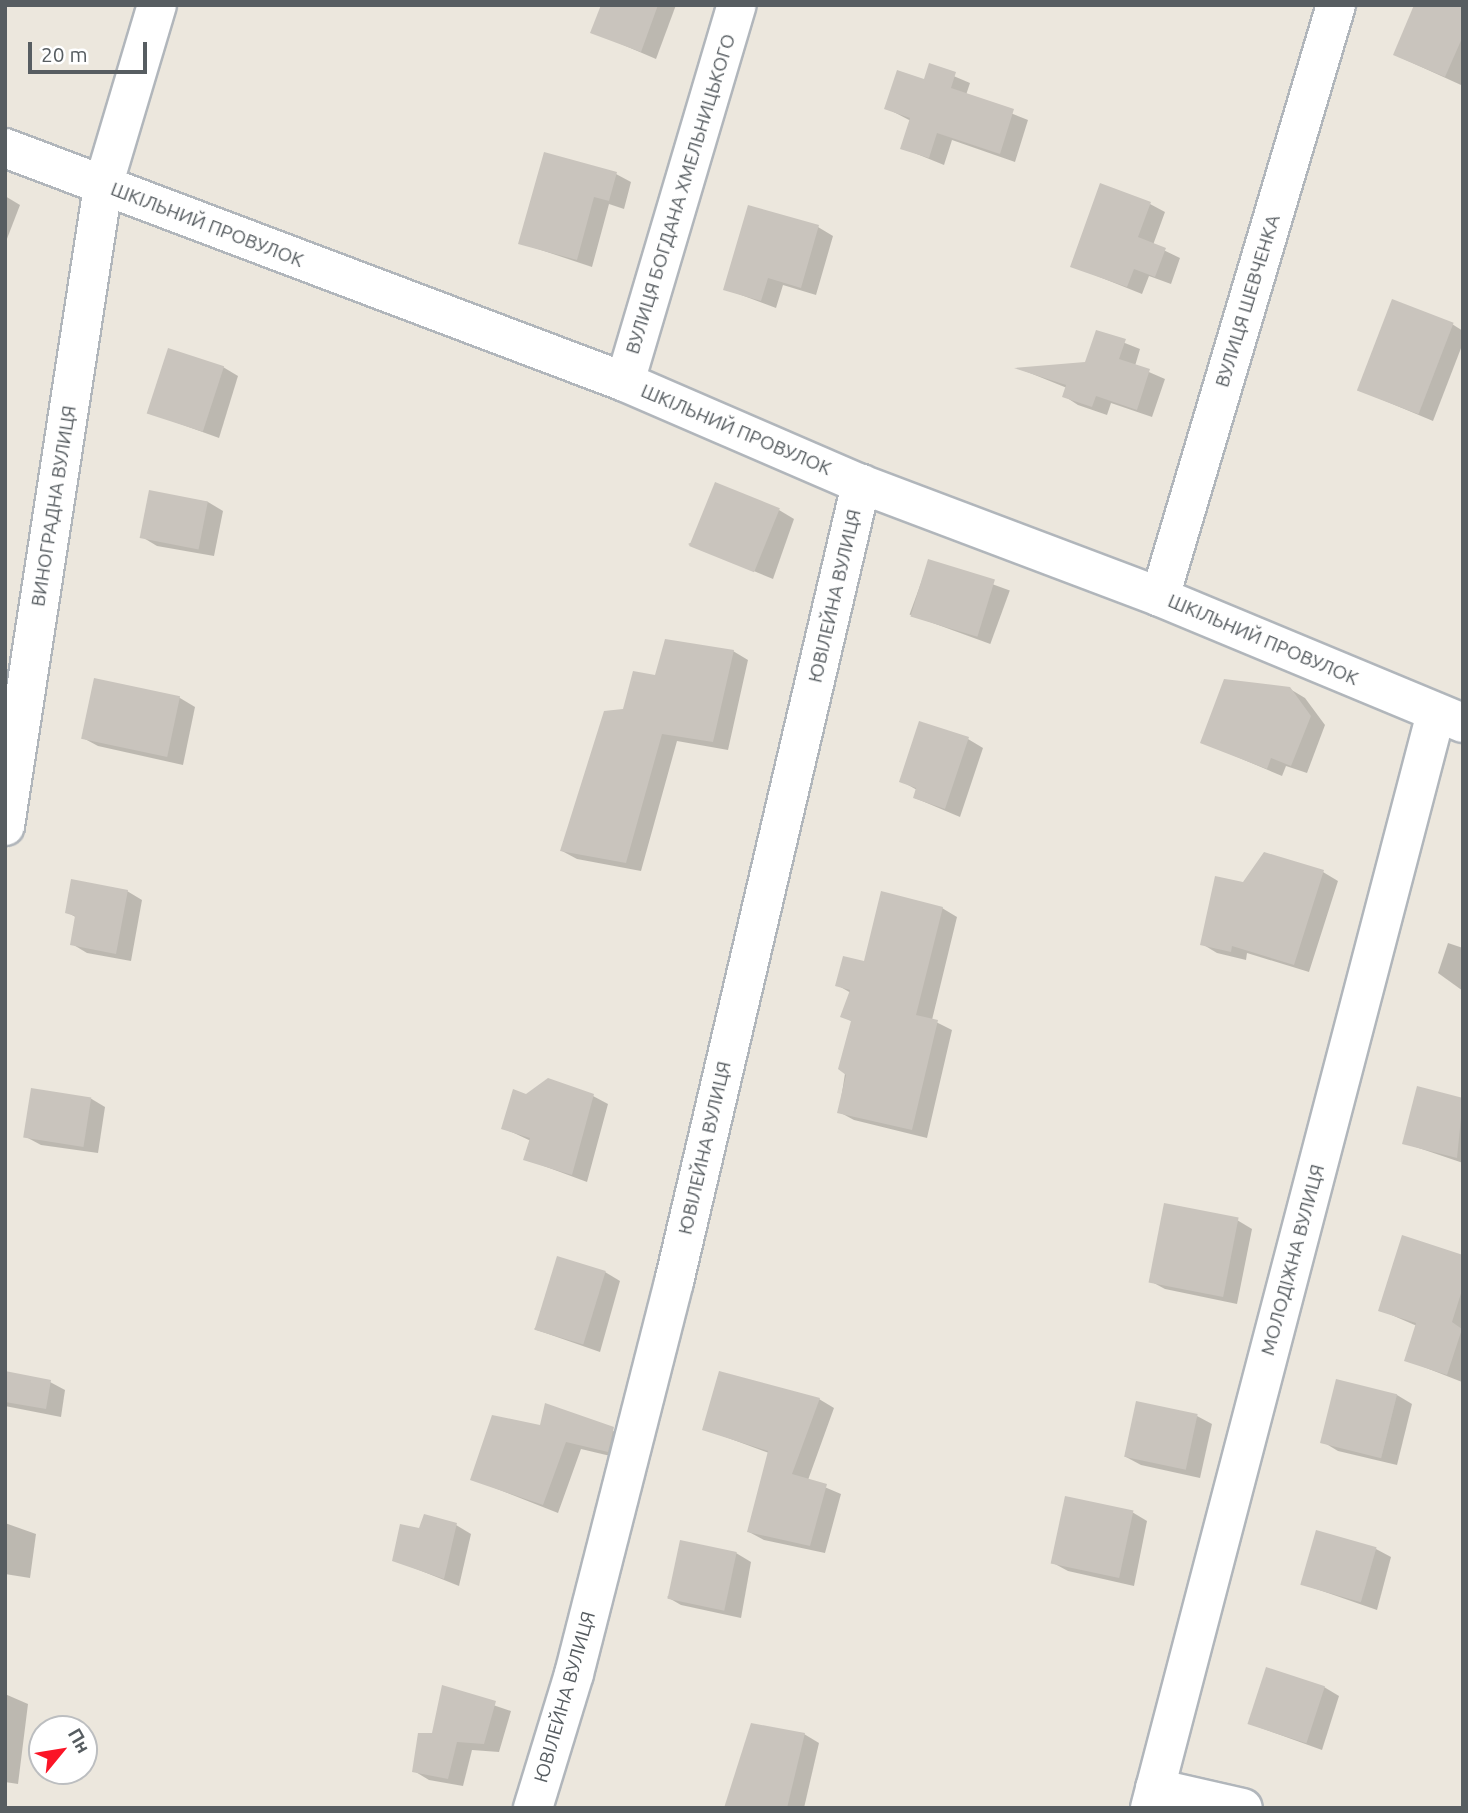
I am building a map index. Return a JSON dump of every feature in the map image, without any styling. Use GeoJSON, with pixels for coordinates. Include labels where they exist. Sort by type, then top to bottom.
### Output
{"type":"FeatureCollection","features":[{"type":"Feature","properties":{"kind":"street","name":"ВИНОГРАДНА ВУЛИЦЯ"},"geometry":{"type":"LineString","coordinates":[[5,826],[103,186],[157,5]]}},
{"type":"Feature","properties":{"kind":"street","name":"ВУЛИЦЯ БОГДАНА ХМЕЛЬНИЦЬКОГО"},"geometry":{"type":"LineString","coordinates":[[625,382],[737,5]]}},
{"type":"Feature","properties":{"kind":"street","name":"ВУЛИЦЯ ШЕВЧЕНКА"},"geometry":{"type":"LineString","coordinates":[[1160,597],[1336,5]]}},
{"type":"Feature","properties":{"kind":"street","name":"ШКІЛЬНИЙ ПРОВУЛОК"},"geometry":{"type":"LineString","coordinates":[[5,148],[625,382],[861,484],[1160,597],[1449,718]]}},
{"type":"Feature","properties":{"kind":"street","name":"ЮВІЛЕЙНА ВУЛИЦЯ"},"geometry":{"type":"LineString","coordinates":[[534,1808],[574,1674],[674,1282],[861,484]]}},
{"type":"Feature","properties":{"kind":"street","name":"МОЛОДІЖНА ВУЛИЦЯ"},"geometry":{"type":"LineString","coordinates":[[1152,1798],[1449,718]]}},
{"type":"Feature","properties":{"kind":"street"},"geometry":{"type":"LineString","coordinates":[[1152,1798],[1242,1808]]}},
{"type":"Feature","properties":{"kind":"building"},"geometry":{"type":"Polygon","coordinates":[[[601,5],[658,5],[641,52],[590,33],[601,5]]]}},
{"type":"Feature","properties":{"kind":"building"},"geometry":{"type":"Polygon","coordinates":[[[1414,5],[1463,5],[1463,36],[1445,77],[1393,55],[1414,5]]]}},
{"type":"Feature","properties":{"kind":"building"},"geometry":{"type":"Polygon","coordinates":[[[929,63],[956,72],[951,88],[1014,109],[1000,154],[937,133],[929,158],[900,149],[910,118],[884,109],[897,70],[924,79],[929,63]]]}},
{"type":"Feature","properties":{"kind":"building"},"geometry":{"type":"Polygon","coordinates":[[[544,152],[617,172],[609,201],[594,197],[577,260],[518,244],[544,152]]]}},
{"type":"Feature","properties":{"kind":"building"},"geometry":{"type":"Polygon","coordinates":[[[1100,183],[1151,202],[1138,237],[1166,248],[1155,277],[1134,269],[1127,287],[1070,267],[1100,183]]]}},
{"type":"Feature","properties":{"kind":"building"},"geometry":{"type":"Polygon","coordinates":[[[748,205],[819,225],[801,288],[768,278],[761,301],[723,290],[748,205]]]}},
{"type":"Feature","properties":{"kind":"building"},"geometry":{"type":"Polygon","coordinates":[[[1392,299],[1454,323],[1418,414],[1357,390],[1392,299]]]}},
{"type":"Feature","properties":{"kind":"building"},"geometry":{"type":"Polygon","coordinates":[[[1096,330],[1126,339],[1119,359],[1150,369],[1137,410],[1096,396],[1092,407],[1062,397],[1066,385],[1014,368],[1085,362],[1096,330]]]}},
{"type":"Feature","properties":{"kind":"building"},"geometry":{"type":"Polygon","coordinates":[[[168,348],[224,366],[203,432],[147,414],[168,348]]]}},
{"type":"Feature","properties":{"kind":"building"},"geometry":{"type":"Polygon","coordinates":[[[715,482],[780,508],[754,572],[689,546],[715,482]]]}},
{"type":"Feature","properties":{"kind":"building"},"geometry":{"type":"Polygon","coordinates":[[[149,490],[208,501],[199,550],[140,538],[149,490]]]}},
{"type":"Feature","properties":{"kind":"building"},"geometry":{"type":"Polygon","coordinates":[[[928,559],[995,579],[977,637],[910,616],[928,559]]]}},
{"type":"Feature","properties":{"kind":"building"},"geometry":{"type":"Polygon","coordinates":[[[665,639],[734,650],[713,742],[662,734],[626,863],[560,851],[604,711],[623,709],[633,671],[655,675],[665,639]]]}},
{"type":"Feature","properties":{"kind":"building"},"geometry":{"type":"Polygon","coordinates":[[[94,678],[180,696],[167,757],[81,739],[94,678]]]}},
{"type":"Feature","properties":{"kind":"building"},"geometry":{"type":"Polygon","coordinates":[[[1224,679],[1290,687],[1311,716],[1291,766],[1271,758],[1267,769],[1200,743],[1224,679]]]}},
{"type":"Feature","properties":{"kind":"building"},"geometry":{"type":"Polygon","coordinates":[[[919,721],[969,737],[945,809],[913,798],[916,788],[899,782],[919,721]]]}},
{"type":"Feature","properties":{"kind":"building"},"geometry":{"type":"Polygon","coordinates":[[[1264,852],[1324,870],[1294,965],[1232,946],[1231,952],[1200,945],[1215,876],[1243,882],[1264,852]]]}},
{"type":"Feature","properties":{"kind":"building"},"geometry":{"type":"Polygon","coordinates":[[[71,879],[128,890],[116,954],[70,945],[75,916],[65,913],[71,879]]]}},
{"type":"Feature","properties":{"kind":"building"},"geometry":{"type":"Polygon","coordinates":[[[881,891],[943,907],[916,1015],[938,1020],[912,1130],[837,1113],[846,1075],[838,1069],[851,1021],[840,1017],[850,990],[835,986],[843,956],[864,961],[881,891]]]}},
{"type":"Feature","properties":{"kind":"building"},"geometry":{"type":"Polygon","coordinates":[[[548,1078],[594,1094],[572,1175],[523,1160],[530,1138],[501,1129],[513,1089],[526,1094],[548,1078]]]}},
{"type":"Feature","properties":{"kind":"building"},"geometry":{"type":"Polygon","coordinates":[[[1417,1086],[1463,1098],[1457,1158],[1402,1144],[1417,1086]]]}},
{"type":"Feature","properties":{"kind":"building"},"geometry":{"type":"Polygon","coordinates":[[[31,1088],[91,1098],[83,1147],[23,1137],[31,1088]]]}},
{"type":"Feature","properties":{"kind":"building"},"geometry":{"type":"Polygon","coordinates":[[[1164,1203],[1239,1218],[1223,1297],[1149,1283],[1164,1203]]]}},
{"type":"Feature","properties":{"kind":"building"},"geometry":{"type":"Polygon","coordinates":[[[1402,1235],[1463,1255],[1463,1287],[1452,1322],[1462,1329],[1447,1375],[1404,1361],[1416,1323],[1378,1311],[1402,1235]]]}},
{"type":"Feature","properties":{"kind":"building"},"geometry":{"type":"Polygon","coordinates":[[[557,1256],[606,1271],[583,1345],[534,1330],[557,1256]]]}},
{"type":"Feature","properties":{"kind":"building"},"geometry":{"type":"Polygon","coordinates":[[[5,1371],[51,1380],[46,1409],[5,1402],[5,1371]]]}},
{"type":"Feature","properties":{"kind":"building"},"geometry":{"type":"Polygon","coordinates":[[[719,1371],[820,1398],[792,1474],[827,1484],[810,1546],[747,1532],[768,1451],[702,1430],[719,1371]]]}},
{"type":"Feature","properties":{"kind":"building"},"geometry":{"type":"Polygon","coordinates":[[[1336,1379],[1397,1394],[1381,1458],[1320,1443],[1336,1379]]]}},
{"type":"Feature","properties":{"kind":"building"},"geometry":{"type":"Polygon","coordinates":[[[1136,1401],[1198,1414],[1186,1470],[1124,1457],[1136,1401]]]}},
{"type":"Feature","properties":{"kind":"building"},"geometry":{"type":"Polygon","coordinates":[[[545,1403],[614,1427],[608,1452],[566,1442],[543,1505],[470,1480],[492,1415],[540,1425],[545,1403]]]}},
{"type":"Feature","properties":{"kind":"building"},"geometry":{"type":"Polygon","coordinates":[[[1065,1496],[1133,1511],[1119,1578],[1051,1563],[1065,1496]]]}},
{"type":"Feature","properties":{"kind":"building"},"geometry":{"type":"Polygon","coordinates":[[[424,1514],[457,1523],[444,1579],[392,1561],[400,1524],[419,1528],[424,1514]]]}},
{"type":"Feature","properties":{"kind":"building"},"geometry":{"type":"Polygon","coordinates":[[[1316,1530],[1377,1547],[1361,1602],[1300,1585],[1316,1530]]]}},
{"type":"Feature","properties":{"kind":"building"},"geometry":{"type":"Polygon","coordinates":[[[680,1540],[737,1552],[724,1611],[668,1599],[680,1540]]]}},
{"type":"Feature","properties":{"kind":"building"},"geometry":{"type":"Polygon","coordinates":[[[1266,1667],[1325,1686],[1306,1743],[1247,1724],[1266,1667]]]}},
{"type":"Feature","properties":{"kind":"building"},"geometry":{"type":"Polygon","coordinates":[[[442,1685],[496,1701],[484,1744],[457,1742],[448,1779],[412,1772],[418,1733],[432,1733],[442,1685]]]}},
{"type":"Feature","properties":{"kind":"building"},"geometry":{"type":"Polygon","coordinates":[[[751,1723],[805,1733],[787,1808],[724,1808],[751,1723]]]}}]}
